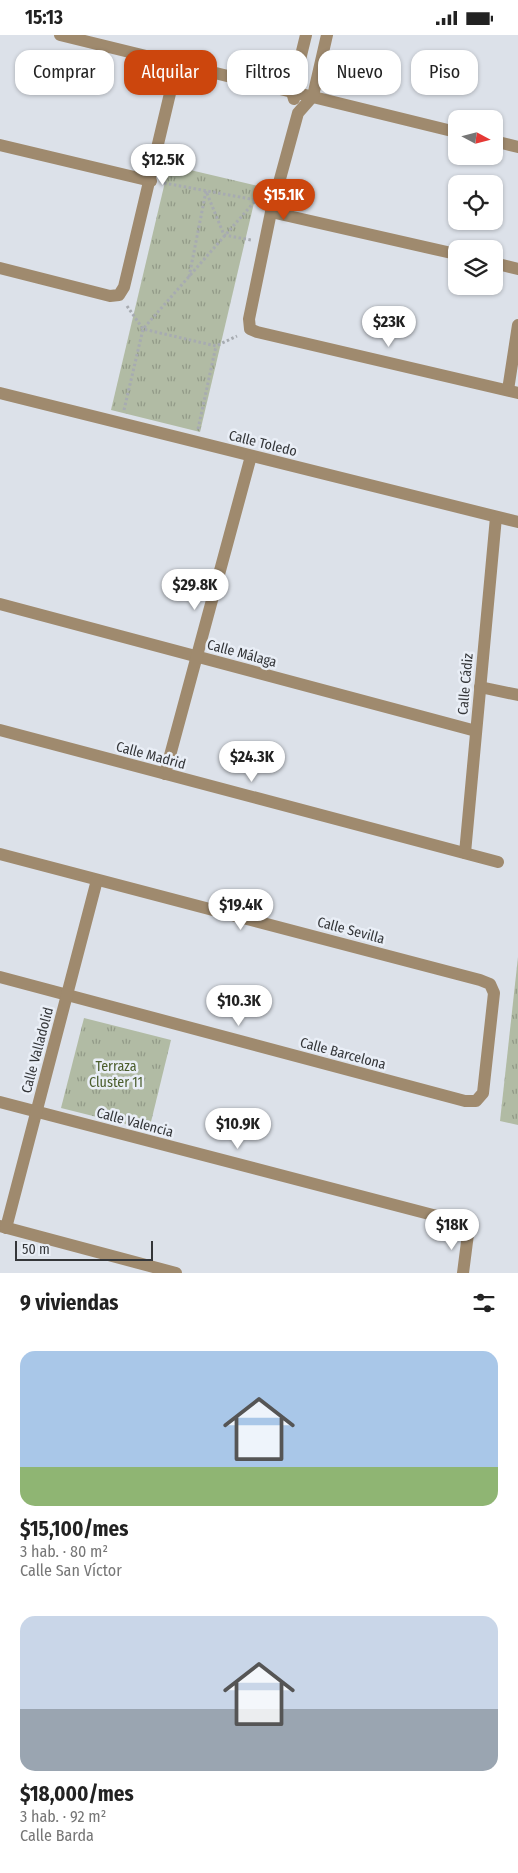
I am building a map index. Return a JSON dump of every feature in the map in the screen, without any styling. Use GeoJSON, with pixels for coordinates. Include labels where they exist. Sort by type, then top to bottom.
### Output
{"type":"FeatureCollection","features":[{"type":"Feature","properties":{"kind":"street"},"geometry":{"type":"LineString","coordinates":[[60,35],[124,51]]}},
{"type":"Feature","properties":{"kind":"street"},"geometry":{"type":"LineString","coordinates":[[302,50],[306,35]]}},
{"type":"Feature","properties":{"kind":"street"},"geometry":{"type":"LineString","coordinates":[[327,35],[314,96],[298,113],[272,208],[249,319],[250,329],[513,391],[518,325]]}},
{"type":"Feature","properties":{"kind":"street"},"geometry":{"type":"LineString","coordinates":[[0,268],[110,296],[119,295],[124,287],[171,95]]}},
{"type":"Feature","properties":{"kind":"street"},"geometry":{"type":"LineString","coordinates":[[293,95],[298,113]]}},
{"type":"Feature","properties":{"kind":"street"},"geometry":{"type":"LineString","coordinates":[[308,95],[448,130]]}},
{"type":"Feature","properties":{"kind":"street"},"geometry":{"type":"LineString","coordinates":[[503,143],[518,147]]}},
{"type":"Feature","properties":{"kind":"street"},"geometry":{"type":"LineString","coordinates":[[0,145],[151,181]]}},
{"type":"Feature","properties":{"kind":"street"},"geometry":{"type":"LineString","coordinates":[[272,208],[448,252]]}},
{"type":"Feature","properties":{"kind":"street"},"geometry":{"type":"LineString","coordinates":[[503,265],[518,269]]}},
{"type":"Feature","properties":{"kind":"street","name":"Calle Toledo"},"geometry":{"type":"LineString","coordinates":[[0,393],[518,522]]}},
{"type":"Feature","properties":{"kind":"street"},"geometry":{"type":"LineString","coordinates":[[165,774],[251,456]]}},
{"type":"Feature","properties":{"kind":"street","name":"Calle Cádiz"},"geometry":{"type":"LineString","coordinates":[[465,853],[496,517]]}},
{"type":"Feature","properties":{"kind":"street","name":"Calle Málaga"},"geometry":{"type":"LineString","coordinates":[[0,604],[476,731]]}},
{"type":"Feature","properties":{"kind":"street"},"geometry":{"type":"LineString","coordinates":[[480,687],[518,695]]}},
{"type":"Feature","properties":{"kind":"street","name":"Calle Madrid"},"geometry":{"type":"LineString","coordinates":[[0,730],[498,862]]}},
{"type":"Feature","properties":{"kind":"street","name":"Calle Sevilla"},"geometry":{"type":"LineString","coordinates":[[0,854],[490,984],[494,993],[483,1093],[476,1101]]}},
{"type":"Feature","properties":{"kind":"street","name":"Calle Valladolid"},"geometry":{"type":"LineString","coordinates":[[3,1227],[36,1111],[97,880]]}},
{"type":"Feature","properties":{"kind":"street","name":"Calle Barcelona"},"geometry":{"type":"LineString","coordinates":[[0,977],[465,1101],[476,1101]]}},
{"type":"Feature","properties":{"kind":"street","name":"Calle Valencia"},"geometry":{"type":"LineString","coordinates":[[0,1102],[456,1221],[465,1226],[468,1234],[463,1273]]}},
{"type":"Feature","properties":{"kind":"street"},"geometry":{"type":"LineString","coordinates":[[3,1227],[176,1273]]}},
{"type":"Feature","properties":{"kind":"path"},"geometry":{"type":"LineString","coordinates":[[151,181],[256,200],[272,208]]}},
{"type":"Feature","properties":{"kind":"path"},"geometry":{"type":"LineString","coordinates":[[206,191],[224,235]]}},
{"type":"Feature","properties":{"kind":"path"},"geometry":{"type":"LineString","coordinates":[[189,278],[206,191]]}},
{"type":"Feature","properties":{"kind":"path"},"geometry":{"type":"LineString","coordinates":[[120,424],[143,329],[256,200]]}},
{"type":"Feature","properties":{"kind":"path"},"geometry":{"type":"LineString","coordinates":[[224,235],[265,243]]}},
{"type":"Feature","properties":{"kind":"path"},"geometry":{"type":"LineString","coordinates":[[119,295],[143,329],[216,346],[250,329]]}},
{"type":"Feature","properties":{"kind":"path"},"geometry":{"type":"LineString","coordinates":[[195,442],[216,346]]}},
{"type":"Feature","properties":{"kind":"green space"},"geometry":{"type":"Polygon","coordinates":[[[169,165],[258,186],[200,432],[111,410],[169,165]]]}},
{"type":"Feature","properties":{"kind":"green space"},"geometry":{"type":"Polygon","coordinates":[[[518,957],[518,1125],[500,1121],[518,957]]]}},
{"type":"Feature","properties":{"kind":"green space","name":"Terraza Cluster 11"},"geometry":{"type":"Polygon","coordinates":[[[84,1018],[171,1040],[149,1130],[61,1108],[84,1018]]]}}]}
